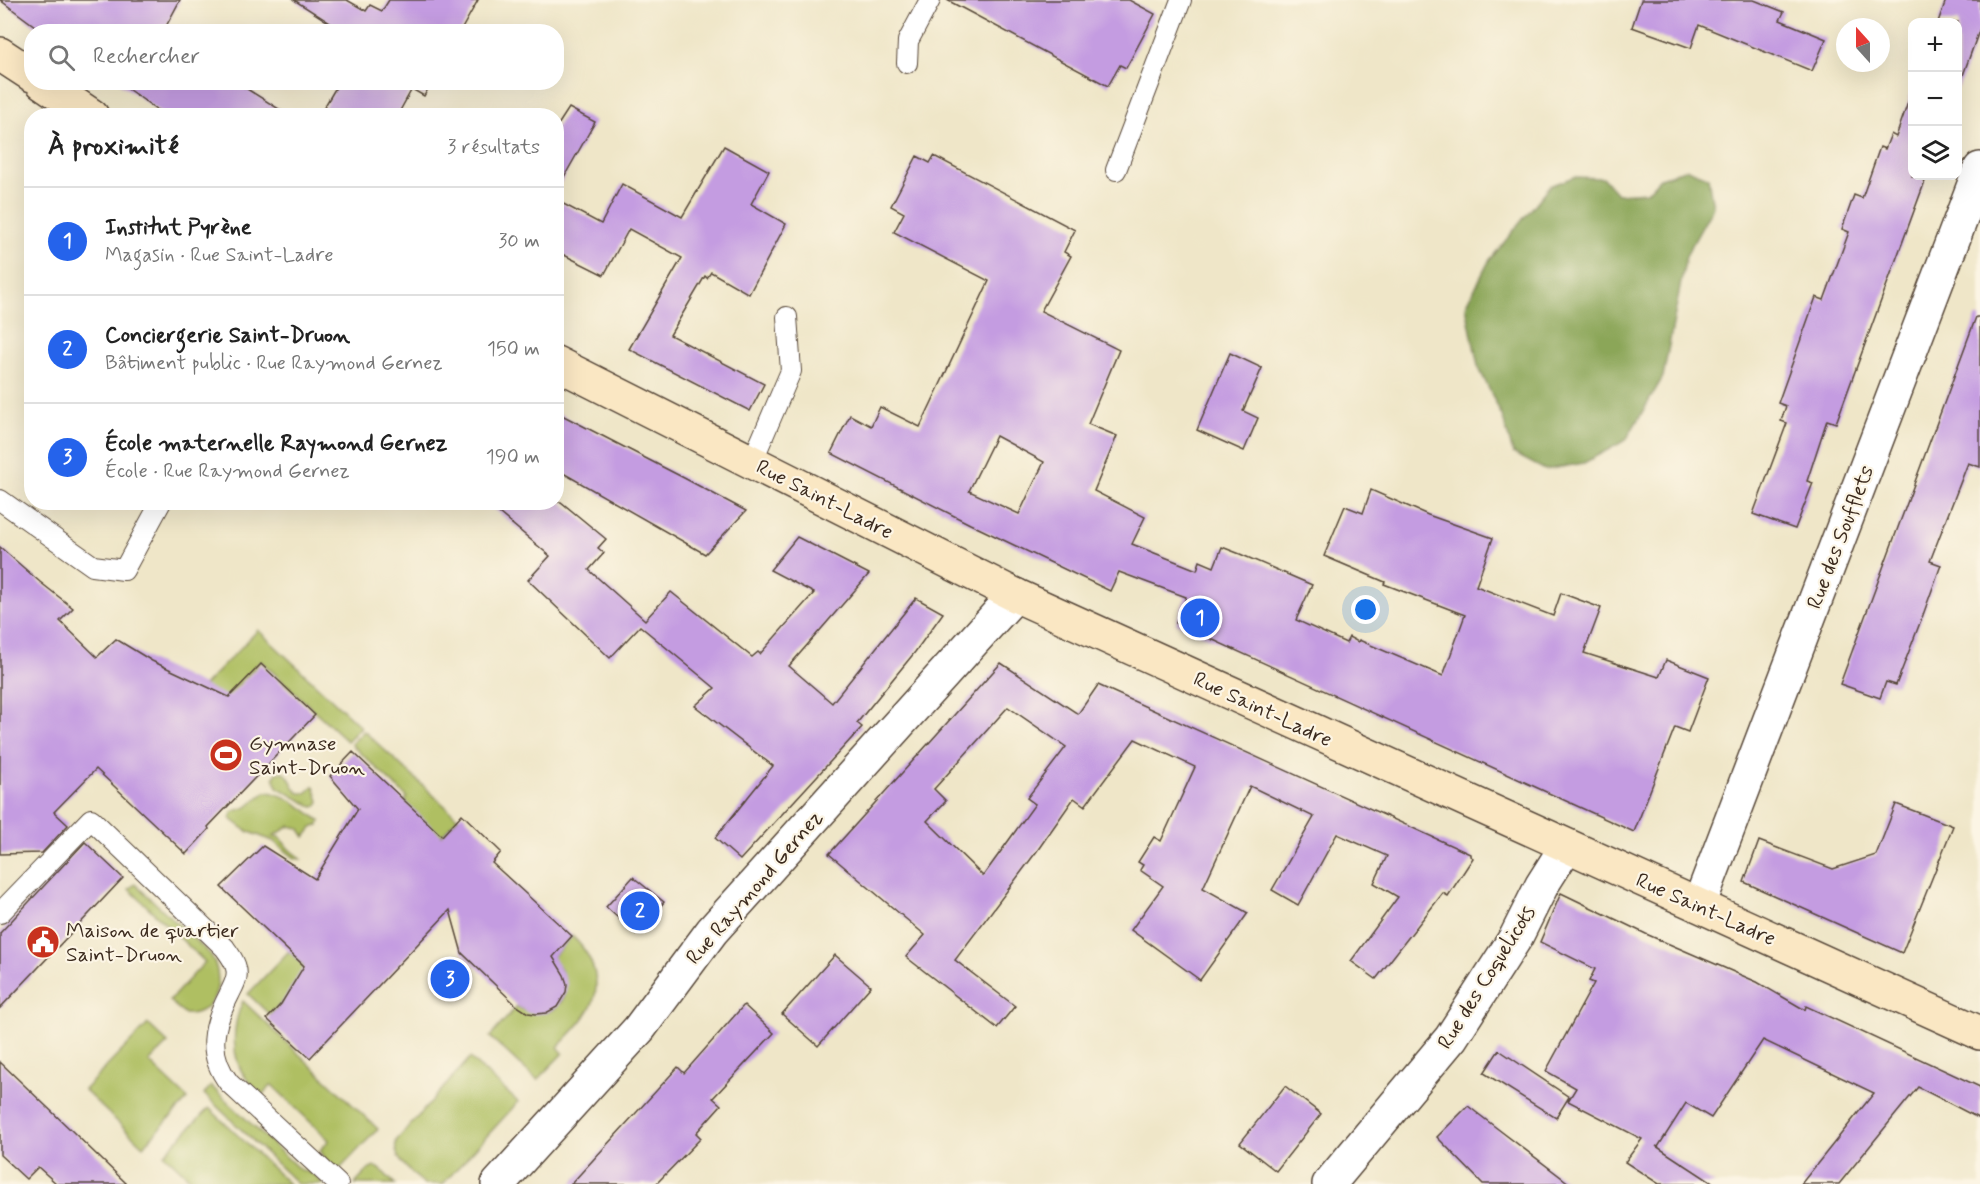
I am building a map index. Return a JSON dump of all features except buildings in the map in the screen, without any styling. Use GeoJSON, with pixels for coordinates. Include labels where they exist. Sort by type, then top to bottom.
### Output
{"type":"FeatureCollection","features":[{"type":"Feature","properties":{"kind":"street"},"geometry":{"type":"LineString","coordinates":[[0,54],[24,70]]}},
{"type":"Feature","properties":{"kind":"street"},"geometry":{"type":"LineString","coordinates":[[54,90],[80,108]]}},
{"type":"Feature","properties":{"kind":"street","name":"Rue des Soufflets"},"geometry":{"type":"LineString","coordinates":[[1700,905],[1980,169]]}},
{"type":"Feature","properties":{"kind":"street","name":"Rue Saint-Ladre"},"geometry":{"type":"LineString","coordinates":[[564,367],[1015,596],[1980,1033]]}},
{"type":"Feature","properties":{"kind":"street","name":"Rue Raymond Gernez"},"geometry":{"type":"LineString","coordinates":[[498,1184],[639,1029],[712,931],[1015,596]]}},
{"type":"Feature","properties":{"kind":"street","name":"Rue des Coquelicots"},"geometry":{"type":"LineString","coordinates":[[1329,1184],[1451,1038],[1516,938],[1542,885],[1566,847]]}},
{"type":"Feature","properties":{"kind":"lane"},"geometry":{"type":"LineString","coordinates":[[907,63],[908,41],[930,0]]}},
{"type":"Feature","properties":{"kind":"lane"},"geometry":{"type":"LineString","coordinates":[[1116,170],[1181,0]]}},
{"type":"Feature","properties":{"kind":"lane"},"geometry":{"type":"LineString","coordinates":[[752,462],[791,371],[787,317]]}},
{"type":"Feature","properties":{"kind":"lane"},"geometry":{"type":"LineString","coordinates":[[0,500],[93,566],[124,570],[157,510]]}},
{"type":"Feature","properties":{"kind":"lane"},"geometry":{"type":"LineString","coordinates":[[0,914],[91,819],[225,948],[232,958],[237,969],[237,978],[216,1026],[214,1042],[216,1058],[222,1073],[338,1184]]}},
{"type":"Feature","properties":{"kind":"green space"},"geometry":{"type":"Polygon","coordinates":[[[1687,169],[1708,177],[1713,207],[1686,256],[1663,377],[1626,440],[1584,463],[1545,470],[1513,453],[1503,418],[1478,366],[1466,306],[1489,261],[1550,186],[1574,177],[1603,178],[1617,194],[1647,192],[1660,178],[1687,169]]]}},
{"type":"Feature","properties":{"kind":"green space"},"geometry":{"type":"Polygon","coordinates":[[[258,630],[361,727],[347,741],[261,661],[132,796],[114,778],[258,630]]]}},
{"type":"Feature","properties":{"kind":"green space"},"geometry":{"type":"Polygon","coordinates":[[[364,731],[458,818],[358,923],[407,804],[405,801],[407,797],[351,744],[364,731]]]}},
{"type":"Feature","properties":{"kind":"green space"},"geometry":{"type":"Polygon","coordinates":[[[283,772],[299,793],[306,793],[314,786],[319,801],[317,806],[313,807],[277,787],[274,777],[277,773],[283,772]]]}},
{"type":"Feature","properties":{"kind":"green space"},"geometry":{"type":"Polygon","coordinates":[[[265,792],[287,798],[320,821],[319,825],[312,828],[305,837],[299,828],[290,826],[273,836],[281,838],[301,859],[295,858],[273,841],[247,831],[231,819],[232,812],[247,807],[265,792]]]}},
{"type":"Feature","properties":{"kind":"green space"},"geometry":{"type":"Polygon","coordinates":[[[135,884],[210,954],[215,963],[218,984],[216,993],[205,1009],[185,1014],[169,1001],[205,962],[129,889],[135,884]]]}},
{"type":"Feature","properties":{"kind":"green space"},"geometry":{"type":"Polygon","coordinates":[[[572,936],[592,963],[596,984],[595,995],[586,1015],[558,1047],[563,1053],[537,1080],[490,1037],[517,1006],[530,1012],[543,1013],[553,1010],[560,1003],[565,994],[565,982],[561,970],[552,958],[572,936]]]}},
{"type":"Feature","properties":{"kind":"green space"},"geometry":{"type":"Polygon","coordinates":[[[289,951],[311,973],[270,1015],[248,994],[289,951]]]}},
{"type":"Feature","properties":{"kind":"green space"},"geometry":{"type":"Polygon","coordinates":[[[243,1001],[378,1129],[336,1173],[320,1150],[329,1140],[272,1085],[262,1095],[249,1083],[241,1070],[234,1041],[239,1010],[243,1001]]]}},
{"type":"Feature","properties":{"kind":"green space"},"geometry":{"type":"Polygon","coordinates":[[[148,1024],[168,1043],[149,1062],[188,1099],[143,1146],[84,1090],[148,1024]]]}},
{"type":"Feature","properties":{"kind":"green space"},"geometry":{"type":"Polygon","coordinates":[[[470,1058],[518,1102],[443,1184],[424,1184],[400,1160],[396,1141],[470,1058]]]}},
{"type":"Feature","properties":{"kind":"green space"},"geometry":{"type":"Polygon","coordinates":[[[211,1086],[299,1169],[314,1175],[324,1184],[298,1184],[204,1094],[211,1086]]]}},
{"type":"Feature","properties":{"kind":"green space"},"geometry":{"type":"Polygon","coordinates":[[[209,1108],[289,1184],[196,1184],[164,1154],[209,1108]]]}},
{"type":"Feature","properties":{"kind":"green space"},"geometry":{"type":"Polygon","coordinates":[[[374,1167],[380,1169],[395,1184],[355,1184],[374,1167]]]}},
{"type":"Feature","properties":{"kind":"place","name":"Institut Pyrène"},"geometry":{"type":"Point","coordinates":[1200,618]}},
{"type":"Feature","properties":{"kind":"place","name":"Gymnase Saint-Druon"},"geometry":{"type":"Point","coordinates":[226,755]}},
{"type":"Feature","properties":{"kind":"place","name":"Conciergerie Saint-Druon"},"geometry":{"type":"Point","coordinates":[640,911]}},
{"type":"Feature","properties":{"kind":"place","name":"Maison de quartier Saint-Druon"},"geometry":{"type":"Point","coordinates":[43,942]}},
{"type":"Feature","properties":{"kind":"place","name":"École maternelle Raymond Gernez"},"geometry":{"type":"Point","coordinates":[450,979]}}]}
